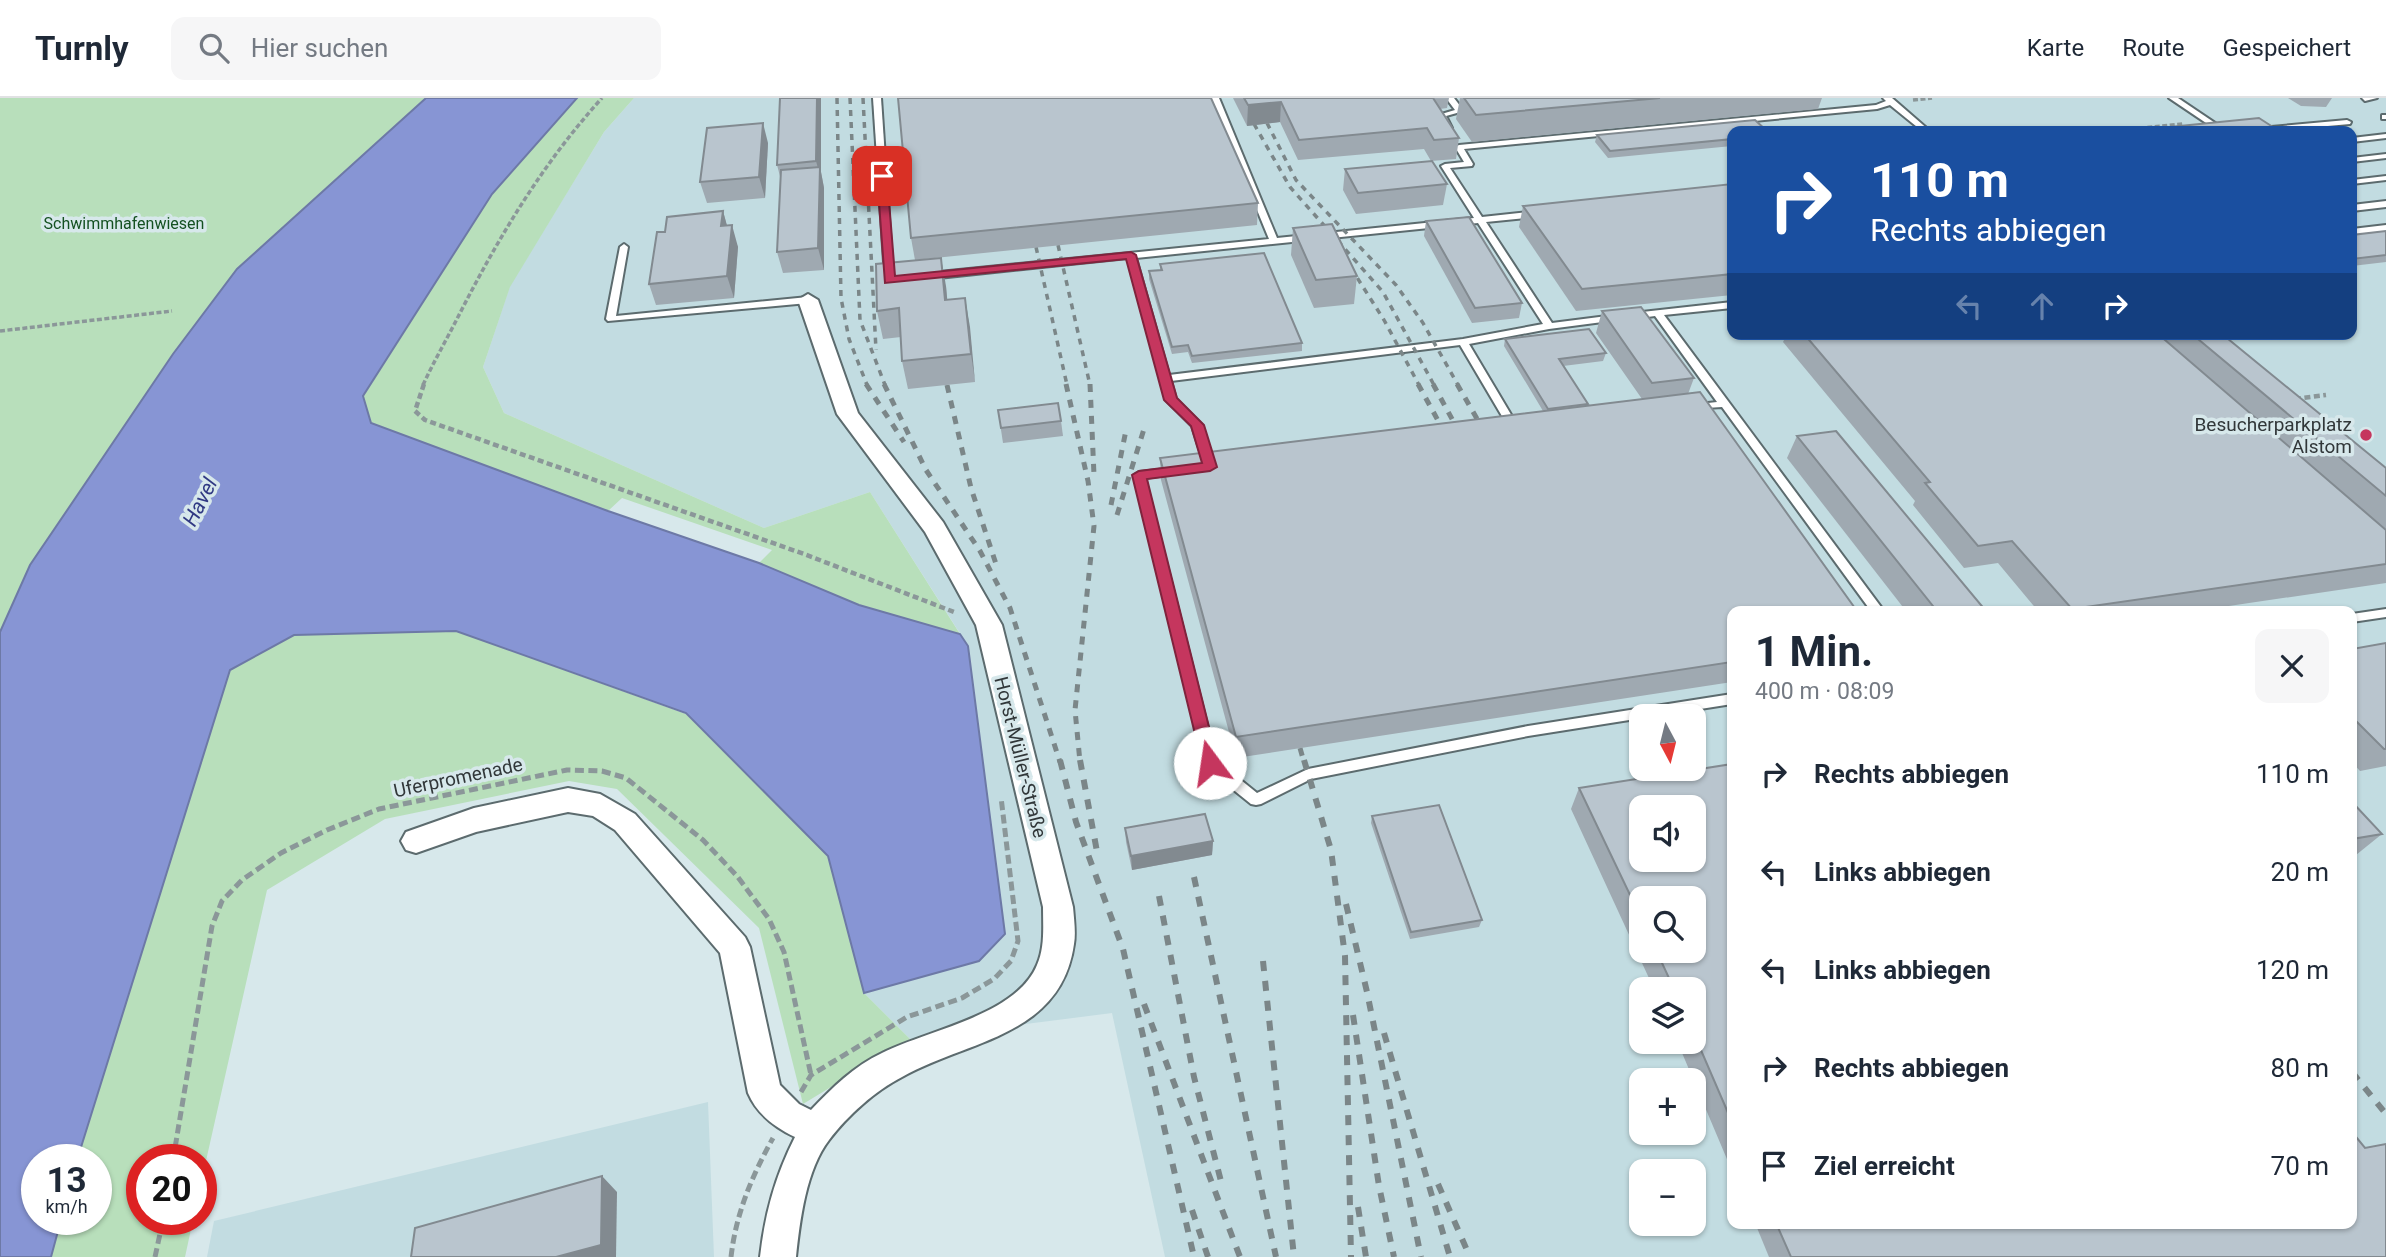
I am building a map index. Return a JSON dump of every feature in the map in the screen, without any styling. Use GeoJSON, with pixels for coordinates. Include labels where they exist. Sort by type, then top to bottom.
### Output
{"type":"FeatureCollection","features":[{"type":"Feature","properties":{"kind":"street","name":"Horst-Müller-Straße"},"geometry":{"type":"LineString","coordinates":[[778,1257],[783,1213],[797,1170],[816,1129],[855,1089],[902,1059],[976,1033],[1020,1010],[1041,988],[1056,961],[1062,932],[989,625],[935,528],[848,414],[808,300]]}},
{"type":"Feature","properties":{"kind":"street"},"geometry":{"type":"LineString","coordinates":[[416,841],[474,820],[568,800],[600,806],[625,822],[734,947],[765,1093],[787,1116],[816,1129]]}},
{"type":"Feature","properties":{"kind":"lane"},"geometry":{"type":"LineString","coordinates":[[877,98],[889,280],[898,279]]}},
{"type":"Feature","properties":{"kind":"lane"},"geometry":{"type":"LineString","coordinates":[[1215,98],[1274,240]]}},
{"type":"Feature","properties":{"kind":"lane"},"geometry":{"type":"LineString","coordinates":[[1450,98],[1460,111]]}},
{"type":"Feature","properties":{"kind":"lane"},"geometry":{"type":"LineString","coordinates":[[2173,98],[2215,126]]}},
{"type":"Feature","properties":{"kind":"lane"},"geometry":{"type":"LineString","coordinates":[[2365,99],[2373,98]]}},
{"type":"Feature","properties":{"kind":"lane"},"geometry":{"type":"LineString","coordinates":[[1459,147],[1877,107],[1889,100],[1920,126]]}},
{"type":"Feature","properties":{"kind":"lane"},"geometry":{"type":"LineString","coordinates":[[1473,110],[1442,116],[1469,164],[1444,166],[1549,326]]}},
{"type":"Feature","properties":{"kind":"lane"},"geometry":{"type":"LineString","coordinates":[[2303,126],[2347,122]]}},
{"type":"Feature","properties":{"kind":"lane"},"geometry":{"type":"LineString","coordinates":[[2357,139],[2386,136]]}},
{"type":"Feature","properties":{"kind":"lane"},"geometry":{"type":"LineString","coordinates":[[2357,159],[2386,156]]}},
{"type":"Feature","properties":{"kind":"lane"},"geometry":{"type":"LineString","coordinates":[[2357,181],[2386,178]]}},
{"type":"Feature","properties":{"kind":"lane"},"geometry":{"type":"LineString","coordinates":[[2357,207],[2386,204]]}},
{"type":"Feature","properties":{"kind":"lane"},"geometry":{"type":"LineString","coordinates":[[921,277],[1547,213]]}},
{"type":"Feature","properties":{"kind":"lane"},"geometry":{"type":"LineString","coordinates":[[2357,222],[2368,230]]}},
{"type":"Feature","properties":{"kind":"lane"},"geometry":{"type":"LineString","coordinates":[[2357,231],[2386,228]]}},
{"type":"Feature","properties":{"kind":"lane"},"geometry":{"type":"LineString","coordinates":[[624,247],[611,319],[808,300]]}},
{"type":"Feature","properties":{"kind":"lane"},"geometry":{"type":"LineString","coordinates":[[1131,255],[1171,400],[1197,425],[1210,467]]}},
{"type":"Feature","properties":{"kind":"lane"},"geometry":{"type":"LineString","coordinates":[[1164,379],[1464,342],[1549,326],[1727,306]]}},
{"type":"Feature","properties":{"kind":"lane"},"geometry":{"type":"LineString","coordinates":[[1657,313],[1874,606]]}},
{"type":"Feature","properties":{"kind":"lane"},"geometry":{"type":"LineString","coordinates":[[1464,342],[1510,429],[1527,427]]}},
{"type":"Feature","properties":{"kind":"lane"},"geometry":{"type":"LineString","coordinates":[[1685,408],[1724,404]]}},
{"type":"Feature","properties":{"kind":"lane"},"geometry":{"type":"LineString","coordinates":[[1223,465],[1139,475],[1210,763],[1255,800],[1308,774],[1528,731],[1727,700]]}},
{"type":"Feature","properties":{"kind":"lane"},"geometry":{"type":"LineString","coordinates":[[2357,617],[2386,613]]}},
{"type":"Feature","properties":{"kind":"path"},"geometry":{"type":"LineString","coordinates":[[601,98],[575,124],[519,202],[424,383],[415,411],[425,420],[804,554],[954,612],[959,618]]}},
{"type":"Feature","properties":{"kind":"path"},"geometry":{"type":"LineString","coordinates":[[0,331],[172,311]]}},
{"type":"Feature","properties":{"kind":"path"},"geometry":{"type":"LineString","coordinates":[[2286,400],[2326,395]]}},
{"type":"Feature","properties":{"kind":"path","name":"Uferpromenade"},"geometry":{"type":"LineString","coordinates":[[176,1144],[212,926],[222,901],[242,880],[281,853],[379,809],[567,770],[602,771],[626,778],[703,840],[737,876],[769,919],[784,952],[811,1075]]}},
{"type":"Feature","properties":{"kind":"path"},"geometry":{"type":"LineString","coordinates":[[731,1257],[734,1229],[748,1182],[811,1075],[907,1017],[962,998],[994,979],[1011,961],[1018,940],[1001,794]]}},
{"type":"Feature","properties":{"kind":"path"},"geometry":{"type":"LineString","coordinates":[[155,1257],[160,1235]]}},
{"type":"Feature","properties":{"kind":"shaded area"},"geometry":{"type":"Polygon","coordinates":[[[634,98],[2386,98],[2386,1257],[1165,1257],[1112,1013],[910,1039],[864,993],[979,961],[968,646],[870,492],[764,528],[504,413],[483,367],[510,286],[604,132],[634,98]]]}},
{"type":"Feature","properties":{"kind":"shaded area"},"geometry":{"type":"Polygon","coordinates":[[[708,1102],[714,1257],[207,1257],[211,1235],[217,1235],[217,1220],[708,1102]]]}},
{"type":"Feature","properties":{"kind":"green space","name":"Schwimmhafenwiesen"},"geometry":{"type":"Polygon","coordinates":[[[0,98],[439,98],[0,663],[0,98]]]}},
{"type":"Feature","properties":{"kind":"green space"},"geometry":{"type":"Polygon","coordinates":[[[577,98],[634,98],[604,132],[510,287],[483,367],[504,413],[764,528],[870,492],[960,634],[859,605],[759,563],[772,550],[622,498],[608,511],[371,423],[363,397],[492,194],[577,98]]]}},
{"type":"Feature","properties":{"kind":"green space"},"geometry":{"type":"Polygon","coordinates":[[[456,631],[686,714],[828,856],[864,993],[910,1039],[803,1104],[759,928],[617,789],[569,781],[385,819],[267,890],[210,1144],[126,1144],[126,1235],[190,1235],[185,1257],[51,1257],[57,1235],[112,1235],[112,1144],[82,1144],[230,670],[294,635],[456,631]]]}},
{"type":"Feature","properties":{"kind":"water","name":"Havel"},"geometry":{"type":"Polygon","coordinates":[[[426,98],[577,98],[492,194],[363,396],[371,423],[608,511],[759,563],[859,605],[960,634],[968,646],[1005,934],[979,961],[864,993],[828,856],[686,713],[456,631],[294,635],[230,670],[82,1144],[21,1144],[21,1235],[57,1235],[51,1257],[0,1257],[0,632],[30,565],[173,354],[237,269],[426,98]]]}},
{"type":"Feature","properties":{"kind":"building"},"geometry":{"type":"Polygon","coordinates":[[[780,98],[817,98],[816,161],[777,165],[780,98]]]}},
{"type":"Feature","properties":{"kind":"building"},"geometry":{"type":"Polygon","coordinates":[[[898,98],[1211,98],[1258,203],[911,238],[898,98]]]}},
{"type":"Feature","properties":{"kind":"building"},"geometry":{"type":"Polygon","coordinates":[[[1244,98],[1433,98],[1459,138],[1434,140],[1427,128],[1299,140],[1281,102],[1248,105],[1244,98]]]}},
{"type":"Feature","properties":{"kind":"building"},"geometry":{"type":"Polygon","coordinates":[[[1464,98],[1660,98],[1476,115],[1464,98]]]}},
{"type":"Feature","properties":{"kind":"building"},"geometry":{"type":"Polygon","coordinates":[[[2259,118],[2271,126],[2180,126],[2259,118]]]}},
{"type":"Feature","properties":{"kind":"building"},"geometry":{"type":"Polygon","coordinates":[[[1755,120],[1762,126],[1727,126],[1727,139],[1610,151],[1597,135],[1755,120]]]}},
{"type":"Feature","properties":{"kind":"building"},"geometry":{"type":"Polygon","coordinates":[[[763,123],[759,177],[700,182],[707,128],[763,123]]]}},
{"type":"Feature","properties":{"kind":"building"},"geometry":{"type":"Polygon","coordinates":[[[1432,161],[1447,184],[1358,193],[1345,169],[1432,161]]]}},
{"type":"Feature","properties":{"kind":"building"},"geometry":{"type":"Polygon","coordinates":[[[820,167],[818,248],[777,252],[781,170],[820,167]]]}},
{"type":"Feature","properties":{"kind":"building"},"geometry":{"type":"Polygon","coordinates":[[[1727,185],[1727,274],[1582,289],[1523,206],[1727,185]]]}},
{"type":"Feature","properties":{"kind":"building"},"geometry":{"type":"Polygon","coordinates":[[[723,211],[721,226],[732,225],[727,276],[649,284],[657,232],[665,232],[667,217],[723,211]]]}},
{"type":"Feature","properties":{"kind":"building"},"geometry":{"type":"Polygon","coordinates":[[[1469,217],[1522,303],[1475,308],[1426,221],[1469,217]]]}},
{"type":"Feature","properties":{"kind":"building"},"geometry":{"type":"Polygon","coordinates":[[[1332,224],[1357,276],[1316,280],[1293,228],[1332,224]]]}},
{"type":"Feature","properties":{"kind":"building"},"geometry":{"type":"Polygon","coordinates":[[[2386,231],[2386,255],[2357,258],[2357,234],[2386,231]]]}},
{"type":"Feature","properties":{"kind":"building"},"geometry":{"type":"Polygon","coordinates":[[[1264,253],[1302,343],[1192,356],[1188,345],[1172,347],[1149,271],[1162,270],[1160,264],[1264,253]]]}},
{"type":"Feature","properties":{"kind":"building"},"geometry":{"type":"Polygon","coordinates":[[[941,258],[945,300],[965,298],[971,354],[902,361],[899,308],[877,311],[876,264],[941,258]]]}},
{"type":"Feature","properties":{"kind":"building"},"geometry":{"type":"Polygon","coordinates":[[[1641,307],[1694,378],[1652,383],[1602,311],[1641,307]]]}},
{"type":"Feature","properties":{"kind":"building"},"geometry":{"type":"Polygon","coordinates":[[[1589,329],[1606,353],[1559,359],[1588,404],[1548,409],[1505,339],[1589,329]]]}},
{"type":"Feature","properties":{"kind":"building"},"geometry":{"type":"Polygon","coordinates":[[[1809,340],[2165,340],[2386,530],[2386,564],[2093,606],[2069,606],[2012,541],[1978,546],[1925,483],[1930,482],[1809,340]]]}},
{"type":"Feature","properties":{"kind":"building"},"geometry":{"type":"Polygon","coordinates":[[[2199,340],[2229,340],[2386,468],[2386,496],[2199,340]]]}},
{"type":"Feature","properties":{"kind":"building"},"geometry":{"type":"Polygon","coordinates":[[[1700,392],[1853,606],[1727,606],[1727,663],[1236,737],[1160,458],[1700,392]]]}},
{"type":"Feature","properties":{"kind":"building"},"geometry":{"type":"Polygon","coordinates":[[[1058,403],[1061,421],[1001,428],[998,410],[1058,403]]]}},
{"type":"Feature","properties":{"kind":"building"},"geometry":{"type":"Polygon","coordinates":[[[1836,431],[1982,606],[1933,606],[1797,436],[1836,431]]]}},
{"type":"Feature","properties":{"kind":"building"},"geometry":{"type":"Polygon","coordinates":[[[2386,643],[2386,749],[2357,722],[2357,648],[2386,643]]]}},
{"type":"Feature","properties":{"kind":"building"},"geometry":{"type":"Polygon","coordinates":[[[1727,765],[1727,1110],[1703,1054],[1706,1054],[1706,977],[1668,977],[1662,963],[1706,963],[1706,886],[1629,886],[1629,893],[1579,788],[1629,780],[1706,781],[1706,768],[1727,765]]]}},
{"type":"Feature","properties":{"kind":"building"},"geometry":{"type":"Polygon","coordinates":[[[1439,805],[1482,920],[1411,932],[1372,816],[1439,805]]]}},
{"type":"Feature","properties":{"kind":"building"},"geometry":{"type":"Polygon","coordinates":[[[2357,807],[2382,834],[2357,838],[2357,807]]]}},
{"type":"Feature","properties":{"kind":"building"},"geometry":{"type":"Polygon","coordinates":[[[1205,814],[1213,841],[1131,856],[1125,828],[1205,814]]]}},
{"type":"Feature","properties":{"kind":"building"},"geometry":{"type":"Polygon","coordinates":[[[2357,1138],[2365,1148],[2386,1144],[2386,1257],[1791,1257],[1779,1229],[2357,1229],[2357,1138]]]}},
{"type":"Feature","properties":{"kind":"building"},"geometry":{"type":"Polygon","coordinates":[[[602,1176],[601,1245],[556,1257],[411,1257],[415,1228],[602,1176]]]}},
{"type":"Feature","properties":{"kind":"railway"},"geometry":{"type":"LineString","coordinates":[[837,98],[841,298],[849,339],[867,385]]}},
{"type":"Feature","properties":{"kind":"railway"},"geometry":{"type":"LineString","coordinates":[[850,98],[860,320],[885,385]]}},
{"type":"Feature","properties":{"kind":"railway"},"geometry":{"type":"LineString","coordinates":[[863,98],[876,350]]}},
{"type":"Feature","properties":{"kind":"railway"},"geometry":{"type":"LineString","coordinates":[[1267,123],[1296,180],[1396,285],[1423,323],[1458,385]]}},
{"type":"Feature","properties":{"kind":"railway"},"geometry":{"type":"LineString","coordinates":[[1254,124],[1290,187],[1383,292],[1434,385]]}},
{"type":"Feature","properties":{"kind":"railway"},"geometry":{"type":"LineString","coordinates":[[1058,245],[1090,385]]}},
{"type":"Feature","properties":{"kind":"railway"},"geometry":{"type":"LineString","coordinates":[[1036,247],[1067,385]]}},
{"type":"Feature","properties":{"kind":"railway"},"geometry":{"type":"LineString","coordinates":[[1351,268],[1384,320],[1419,385]]}},
{"type":"Feature","properties":{"kind":"railway"},"geometry":{"type":"LineString","coordinates":[[866,384],[904,442]]}},
{"type":"Feature","properties":{"kind":"railway"},"geometry":{"type":"LineString","coordinates":[[884,384],[926,470],[980,551],[1010,608],[1060,762]]}},
{"type":"Feature","properties":{"kind":"railway"},"geometry":{"type":"LineString","coordinates":[[1066,384],[1088,481],[1094,526],[1075,710],[1080,762]]}},
{"type":"Feature","properties":{"kind":"railway"},"geometry":{"type":"LineString","coordinates":[[1090,384],[1094,475]]}},
{"type":"Feature","properties":{"kind":"railway"},"geometry":{"type":"LineString","coordinates":[[1418,384],[1441,426]]}},
{"type":"Feature","properties":{"kind":"railway"},"geometry":{"type":"LineString","coordinates":[[1433,384],[1464,441]]}},
{"type":"Feature","properties":{"kind":"railway"},"geometry":{"type":"LineString","coordinates":[[1457,384],[1487,436]]}},
{"type":"Feature","properties":{"kind":"railway"},"geometry":{"type":"LineString","coordinates":[[947,385],[971,488],[996,564]]}},
{"type":"Feature","properties":{"kind":"railway"},"geometry":{"type":"LineString","coordinates":[[1117,515],[1144,429]]}},
{"type":"Feature","properties":{"kind":"railway"},"geometry":{"type":"LineString","coordinates":[[1111,505],[1126,430]]}},
{"type":"Feature","properties":{"kind":"railway"},"geometry":{"type":"LineString","coordinates":[[1300,748],[1304,762]]}},
{"type":"Feature","properties":{"kind":"railway"},"geometry":{"type":"LineString","coordinates":[[1060,760],[1076,822],[1123,949],[1194,1257]]}},
{"type":"Feature","properties":{"kind":"railway"},"geometry":{"type":"LineString","coordinates":[[1080,760],[1098,857]]}},
{"type":"Feature","properties":{"kind":"railway"},"geometry":{"type":"LineString","coordinates":[[1304,760],[1331,850],[1345,956],[1351,1257]]}},
{"type":"Feature","properties":{"kind":"railway"},"geometry":{"type":"LineString","coordinates":[[1194,877],[1276,1257]]}},
{"type":"Feature","properties":{"kind":"railway"},"geometry":{"type":"LineString","coordinates":[[1159,896],[1194,1077],[1223,1189]]}},
{"type":"Feature","properties":{"kind":"railway"},"geometry":{"type":"LineString","coordinates":[[1346,904],[1367,992],[1421,1257]]}},
{"type":"Feature","properties":{"kind":"railway"},"geometry":{"type":"LineString","coordinates":[[1263,961],[1294,1257]]}},
{"type":"Feature","properties":{"kind":"railway"},"geometry":{"type":"LineString","coordinates":[[1144,1004],[1240,1257]]}},
{"type":"Feature","properties":{"kind":"railway"},"geometry":{"type":"LineString","coordinates":[[1353,1015],[1379,1186],[1394,1257]]}},
{"type":"Feature","properties":{"kind":"railway"},"geometry":{"type":"LineString","coordinates":[[1384,1033],[1450,1257]]}},
{"type":"Feature","properties":{"kind":"railway"},"geometry":{"type":"LineString","coordinates":[[2357,1078],[2386,1114]]}},
{"type":"Feature","properties":{"kind":"railway"},"geometry":{"type":"LineString","coordinates":[[1438,1184],[1470,1257]]}},
{"type":"Feature","properties":{"kind":"railway"},"geometry":{"type":"LineString","coordinates":[[1358,1207],[1366,1257]]}},
{"type":"Feature","properties":{"kind":"railway"},"geometry":{"type":"LineString","coordinates":[[1192,1210],[1208,1257]]}},
{"type":"Feature","properties":{"kind":"place","name":"Besucherparkplatz Alstom"},"geometry":{"type":"Point","coordinates":[2366,435]}},
{"type":"Feature","properties":{"kind":"route"},"geometry":{"type":"LineString","coordinates":[[882,176],[889,280],[1131,255],[1171,400],[1197,425],[1210,467],[1139,475],[1210,763]]}}]}
